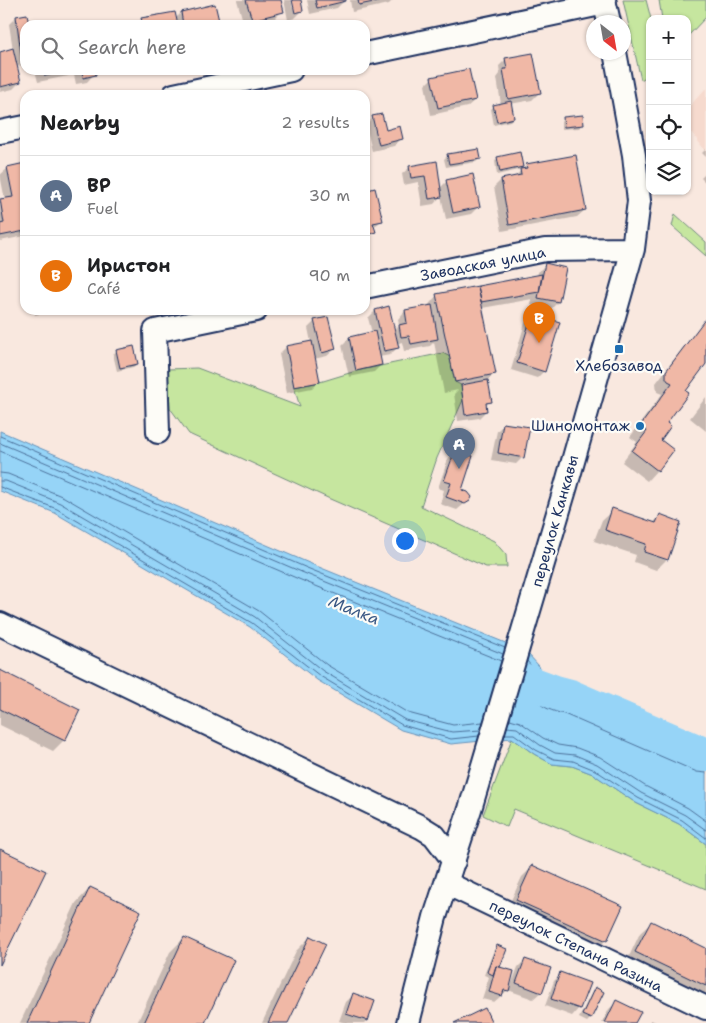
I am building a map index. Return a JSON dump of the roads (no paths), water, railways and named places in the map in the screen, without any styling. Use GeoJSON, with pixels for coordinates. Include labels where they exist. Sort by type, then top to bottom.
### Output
{"type":"FeatureCollection","features":[{"type":"Feature","properties":{"kind":"street"},"geometry":{"type":"LineString","coordinates":[[370,53],[606,8]]}},
{"type":"Feature","properties":{"kind":"street","name":"переулок Канкавы"},"geometry":{"type":"LineString","coordinates":[[408,1023],[435,917],[470,810],[566,486],[633,249],[639,201],[634,155],[616,60]]}},
{"type":"Feature","properties":{"kind":"street"},"geometry":{"type":"LineString","coordinates":[[197,90],[268,75]]}},
{"type":"Feature","properties":{"kind":"street"},"geometry":{"type":"LineString","coordinates":[[0,132],[20,128]]}},
{"type":"Feature","properties":{"kind":"street","name":"Заводская улица"},"geometry":{"type":"LineString","coordinates":[[370,286],[545,250],[633,249]]}},
{"type":"Feature","properties":{"kind":"street"},"geometry":{"type":"LineString","coordinates":[[158,432],[155,331],[232,315]]}},
{"type":"Feature","properties":{"kind":"street"},"geometry":{"type":"LineString","coordinates":[[0,624],[421,827],[434,835],[454,861]]}},
{"type":"Feature","properties":{"kind":"street","name":"переулок Степана Разина"},"geometry":{"type":"LineString","coordinates":[[446,883],[706,1008]]}},
{"type":"Feature","properties":{"kind":"water"},"geometry":{"type":"Polygon","coordinates":[[[0,431],[309,563],[513,646],[528,654],[539,666],[544,680],[555,692],[570,696],[706,755],[706,844],[679,824],[636,803],[593,774],[572,766],[552,764],[512,738],[451,744],[401,730],[317,680],[250,627],[55,513],[0,491],[0,431]]]}},
{"type":"Feature","properties":{"kind":"waterway","name":"Малка"},"geometry":{"type":"LineString","coordinates":[[512,676],[570,696],[706,755]]}},
{"type":"Feature","properties":{"kind":"place","name":"Иристон"},"geometry":{"type":"Point","coordinates":[539,343]}},
{"type":"Feature","properties":{"kind":"place","name":"Хлебозавод"},"geometry":{"type":"Point","coordinates":[619,349]}},
{"type":"Feature","properties":{"kind":"place","name":"Шиномонтаж"},"geometry":{"type":"Point","coordinates":[640,426]}},
{"type":"Feature","properties":{"kind":"place","name":"BP"},"geometry":{"type":"Point","coordinates":[459,469]}}]}
